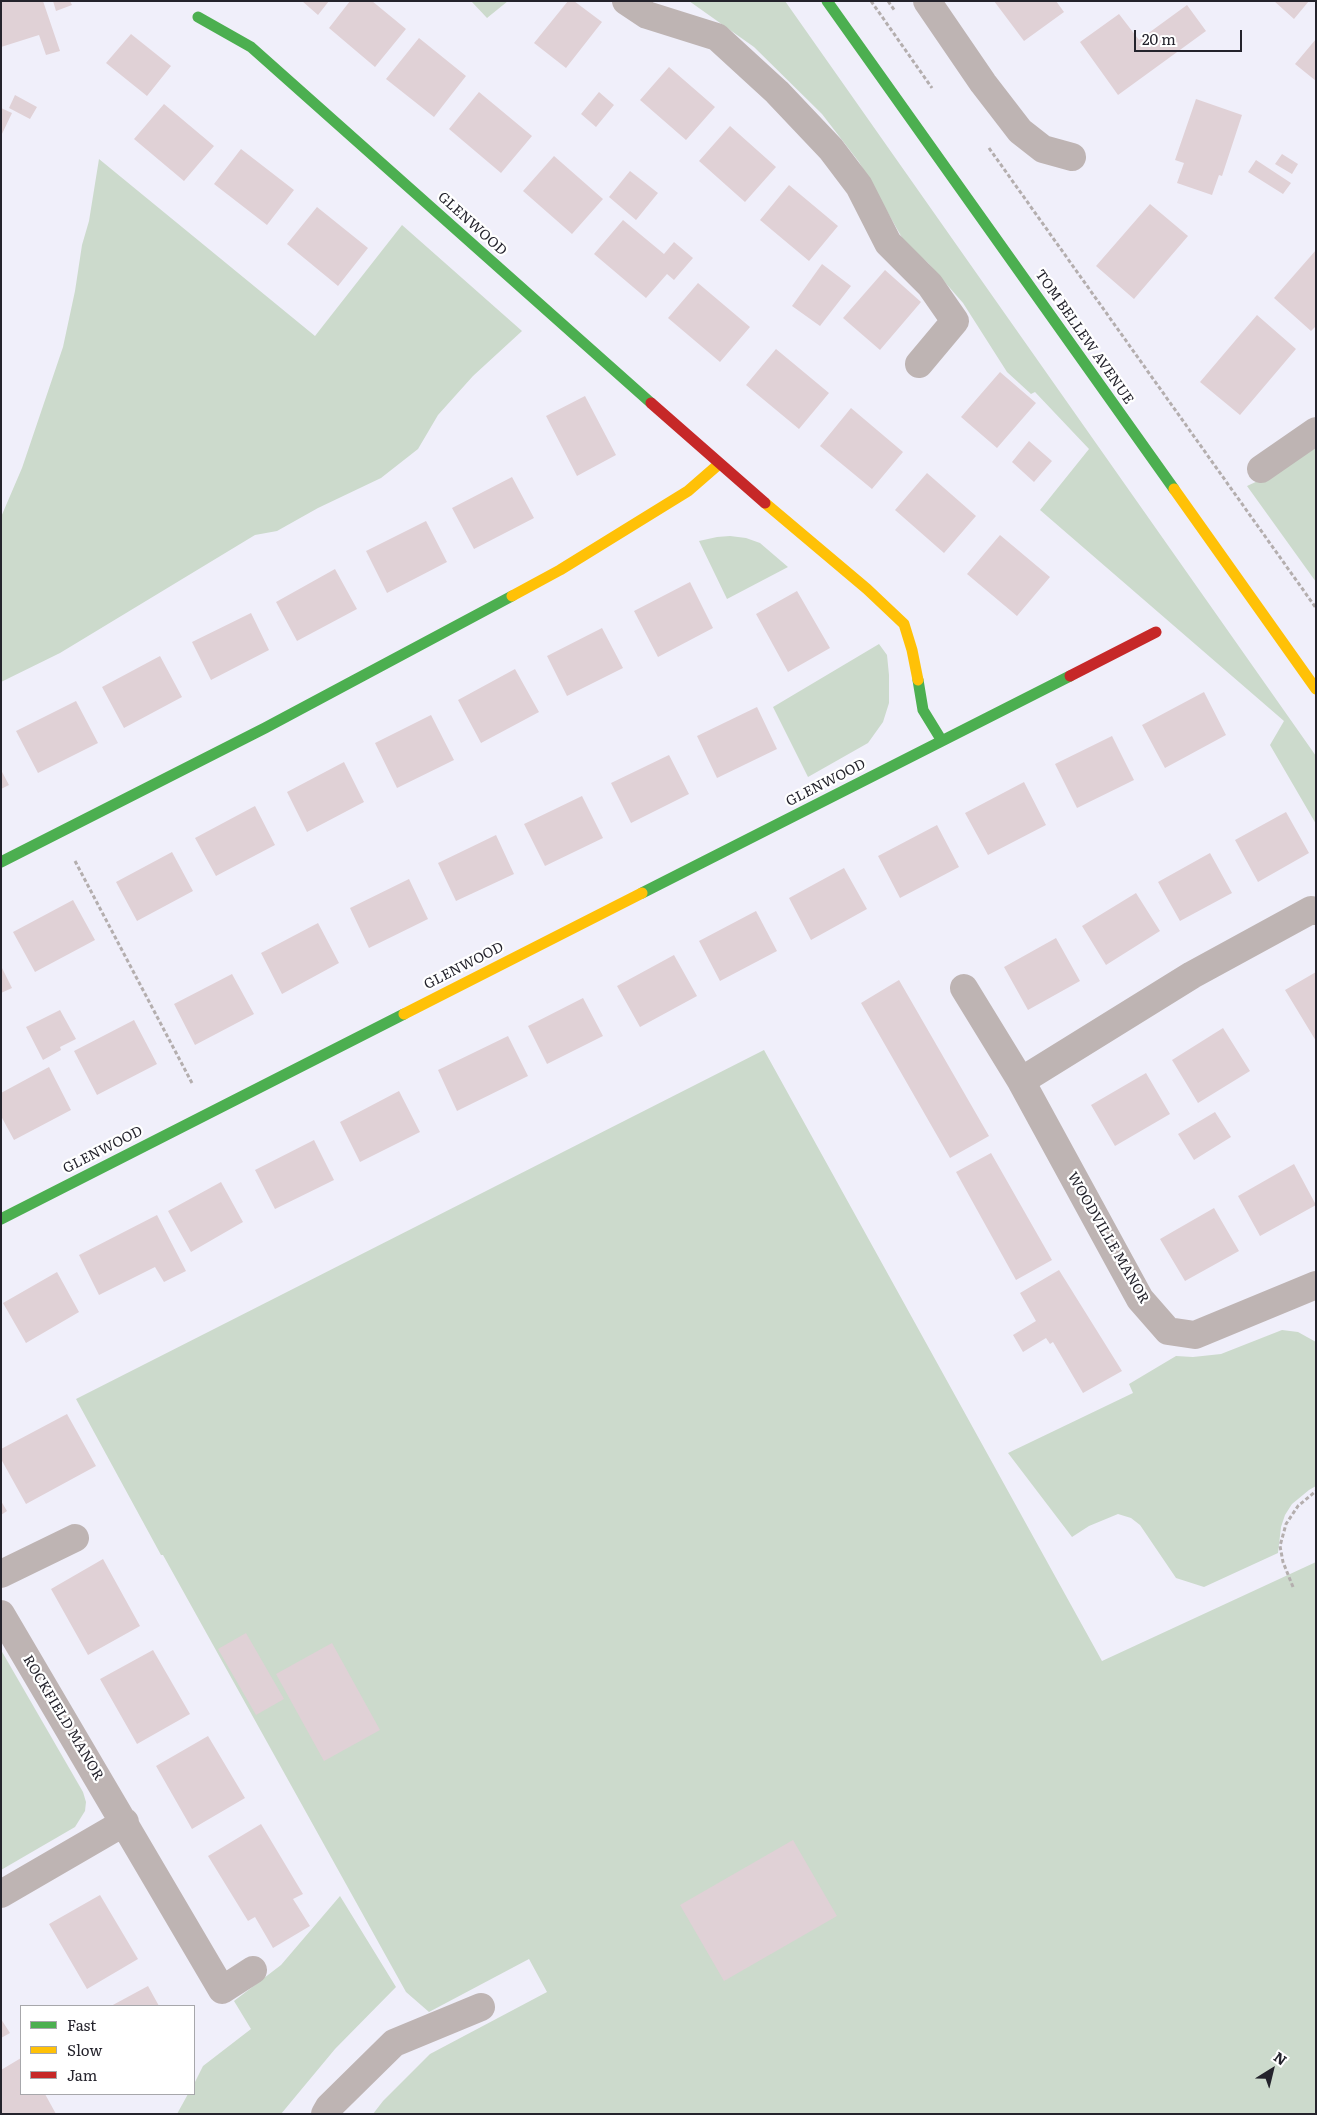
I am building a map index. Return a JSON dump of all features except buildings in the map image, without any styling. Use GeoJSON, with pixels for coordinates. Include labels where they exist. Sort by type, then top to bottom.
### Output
{"type":"FeatureCollection","features":[{"type":"Feature","properties":{"kind":"street"},"geometry":{"type":"LineString","coordinates":[[626,1],[647,15],[717,37],[776,92],[831,149],[859,186],[888,243],[930,285],[955,321],[919,364]]}},
{"type":"Feature","properties":{"kind":"street","name":"TOM BELLEW AVENUE"},"geometry":{"type":"LineString","coordinates":[[827,1],[1316,689]]}},
{"type":"Feature","properties":{"kind":"street"},"geometry":{"type":"LineString","coordinates":[[927,1],[983,83],[1020,131],[1043,149],[1072,157]]}},
{"type":"Feature","properties":{"kind":"street","name":"GLENWOOD"},"geometry":{"type":"LineString","coordinates":[[198,17],[251,47],[719,464],[867,589],[904,624],[912,650],[923,710],[942,741]]}},
{"type":"Feature","properties":{"kind":"street"},"geometry":{"type":"LineString","coordinates":[[1261,469],[1316,431]]}},
{"type":"Feature","properties":{"kind":"street"},"geometry":{"type":"LineString","coordinates":[[1,862],[265,728],[560,570],[688,491],[719,464]]}},
{"type":"Feature","properties":{"kind":"street","name":"GLENWOOD"},"geometry":{"type":"LineString","coordinates":[[1,1219],[1156,632]]}},
{"type":"Feature","properties":{"kind":"street"},"geometry":{"type":"LineString","coordinates":[[1021,1081],[1192,976],[1310,910],[1316,911]]}},
{"type":"Feature","properties":{"kind":"street","name":"WOODVILLE MANOR"},"geometry":{"type":"LineString","coordinates":[[964,988],[1021,1081],[1140,1299],[1168,1331],[1195,1335],[1316,1285]]}},
{"type":"Feature","properties":{"kind":"street"},"geometry":{"type":"LineString","coordinates":[[1,1574],[75,1538]]}},
{"type":"Feature","properties":{"kind":"street","name":"ROCKFIELD MANOR"},"geometry":{"type":"LineString","coordinates":[[1,1614],[125,1822],[222,1990],[253,1970]]}},
{"type":"Feature","properties":{"kind":"street"},"geometry":{"type":"LineString","coordinates":[[1,1894],[125,1822]]}},
{"type":"Feature","properties":{"kind":"street"},"geometry":{"type":"LineString","coordinates":[[325,2114],[329,2107],[394,2043],[481,2007]]}},
{"type":"Feature","properties":{"kind":"path"},"geometry":{"type":"LineString","coordinates":[[888,1],[899,16]]}},
{"type":"Feature","properties":{"kind":"path"},"geometry":{"type":"LineString","coordinates":[[986,144],[1316,608]]}},
{"type":"Feature","properties":{"kind":"path"},"geometry":{"type":"LineString","coordinates":[[60,832],[208,1113]]}},
{"type":"Feature","properties":{"kind":"path"},"geometry":{"type":"LineString","coordinates":[[1293,1587],[1283,1562],[1280,1546],[1286,1524],[1298,1506],[1316,1491]]}},
{"type":"Feature","properties":{"kind":"green space"},"geometry":{"type":"Polygon","coordinates":[[[471,1],[508,1],[487,18],[471,1]]]}},
{"type":"Feature","properties":{"kind":"green space"},"geometry":{"type":"Polygon","coordinates":[[[689,1],[785,1],[1316,756],[1316,824],[1270,745],[1284,721],[1040,510],[1089,449],[1035,392],[1031,394],[1007,372],[963,303],[928,263],[905,243],[859,162],[822,114],[754,47],[689,1]]]}},
{"type":"Feature","properties":{"kind":"green space"},"geometry":{"type":"Polygon","coordinates":[[[99,159],[315,336],[402,225],[522,331],[473,376],[438,415],[418,449],[381,478],[318,508],[277,531],[255,535],[60,653],[1,682],[1,517],[22,468],[63,347],[75,291],[82,245],[89,221],[99,159]]]}},
{"type":"Feature","properties":{"kind":"green space"},"geometry":{"type":"Polygon","coordinates":[[[1316,446],[1316,582],[1247,486],[1316,446]]]}},
{"type":"Feature","properties":{"kind":"green space"},"geometry":{"type":"Polygon","coordinates":[[[730,536],[746,538],[760,543],[788,567],[727,599],[699,541],[730,536]]]}},
{"type":"Feature","properties":{"kind":"green space"},"geometry":{"type":"Polygon","coordinates":[[[879,644],[887,655],[889,675],[889,703],[883,722],[868,743],[808,777],[773,707],[879,644]]]}},
{"type":"Feature","properties":{"kind":"green space"},"geometry":{"type":"Polygon","coordinates":[[[764,1050],[1102,1661],[1316,1562],[1316,2114],[373,2114],[383,2101],[430,2054],[547,1992],[529,1959],[429,2012],[406,1992],[163,1555],[161,1555],[76,1399],[764,1050]]]}},
{"type":"Feature","properties":{"kind":"green space"},"geometry":{"type":"Polygon","coordinates":[[[1282,1330],[1298,1332],[1316,1342],[1316,1486],[1292,1504],[1285,1515],[1281,1527],[1278,1553],[1204,1587],[1176,1578],[1140,1525],[1131,1518],[1118,1514],[1089,1526],[1072,1537],[1008,1453],[1133,1393],[1129,1384],[1176,1356],[1193,1357],[1221,1354],[1282,1330]]]}},
{"type":"Feature","properties":{"kind":"green space"},"geometry":{"type":"Polygon","coordinates":[[[1,1650],[83,1792],[86,1802],[85,1811],[75,1827],[1,1870],[1,1650]]]}},
{"type":"Feature","properties":{"kind":"green space"},"geometry":{"type":"Polygon","coordinates":[[[340,1896],[396,1987],[335,2049],[281,2114],[177,2114],[187,2095],[195,2095],[195,2082],[203,2066],[251,2029],[234,2001],[281,1965],[340,1896]]]}},
{"type":"Feature","properties":{"kind":"traffic: fast"},"geometry":{"type":"LineString","coordinates":[[827,1],[1174,489]]}},
{"type":"Feature","properties":{"kind":"traffic: fast"},"geometry":{"type":"LineString","coordinates":[[198,17],[251,47],[651,403]]}},
{"type":"Feature","properties":{"kind":"traffic: fast"},"geometry":{"type":"LineString","coordinates":[[1,862],[265,728],[512,596]]}},
{"type":"Feature","properties":{"kind":"traffic: fast"},"geometry":{"type":"LineString","coordinates":[[642,893],[1070,676]]}},
{"type":"Feature","properties":{"kind":"traffic: fast"},"geometry":{"type":"LineString","coordinates":[[918,680],[923,710],[942,741]]}},
{"type":"Feature","properties":{"kind":"traffic: fast"},"geometry":{"type":"LineString","coordinates":[[1,1219],[404,1014]]}},
{"type":"Feature","properties":{"kind":"traffic: slow"},"geometry":{"type":"LineString","coordinates":[[512,596],[560,570],[688,491],[719,464]]}},
{"type":"Feature","properties":{"kind":"traffic: slow"},"geometry":{"type":"LineString","coordinates":[[1174,489],[1316,689]]}},
{"type":"Feature","properties":{"kind":"traffic: slow"},"geometry":{"type":"LineString","coordinates":[[765,503],[867,589],[904,624],[918,680]]}},
{"type":"Feature","properties":{"kind":"traffic: slow"},"geometry":{"type":"LineString","coordinates":[[404,1014],[642,893]]}},
{"type":"Feature","properties":{"kind":"traffic: jam"},"geometry":{"type":"LineString","coordinates":[[651,403],[765,503]]}},
{"type":"Feature","properties":{"kind":"traffic: jam"},"geometry":{"type":"LineString","coordinates":[[1070,676],[1156,632]]}}]}
